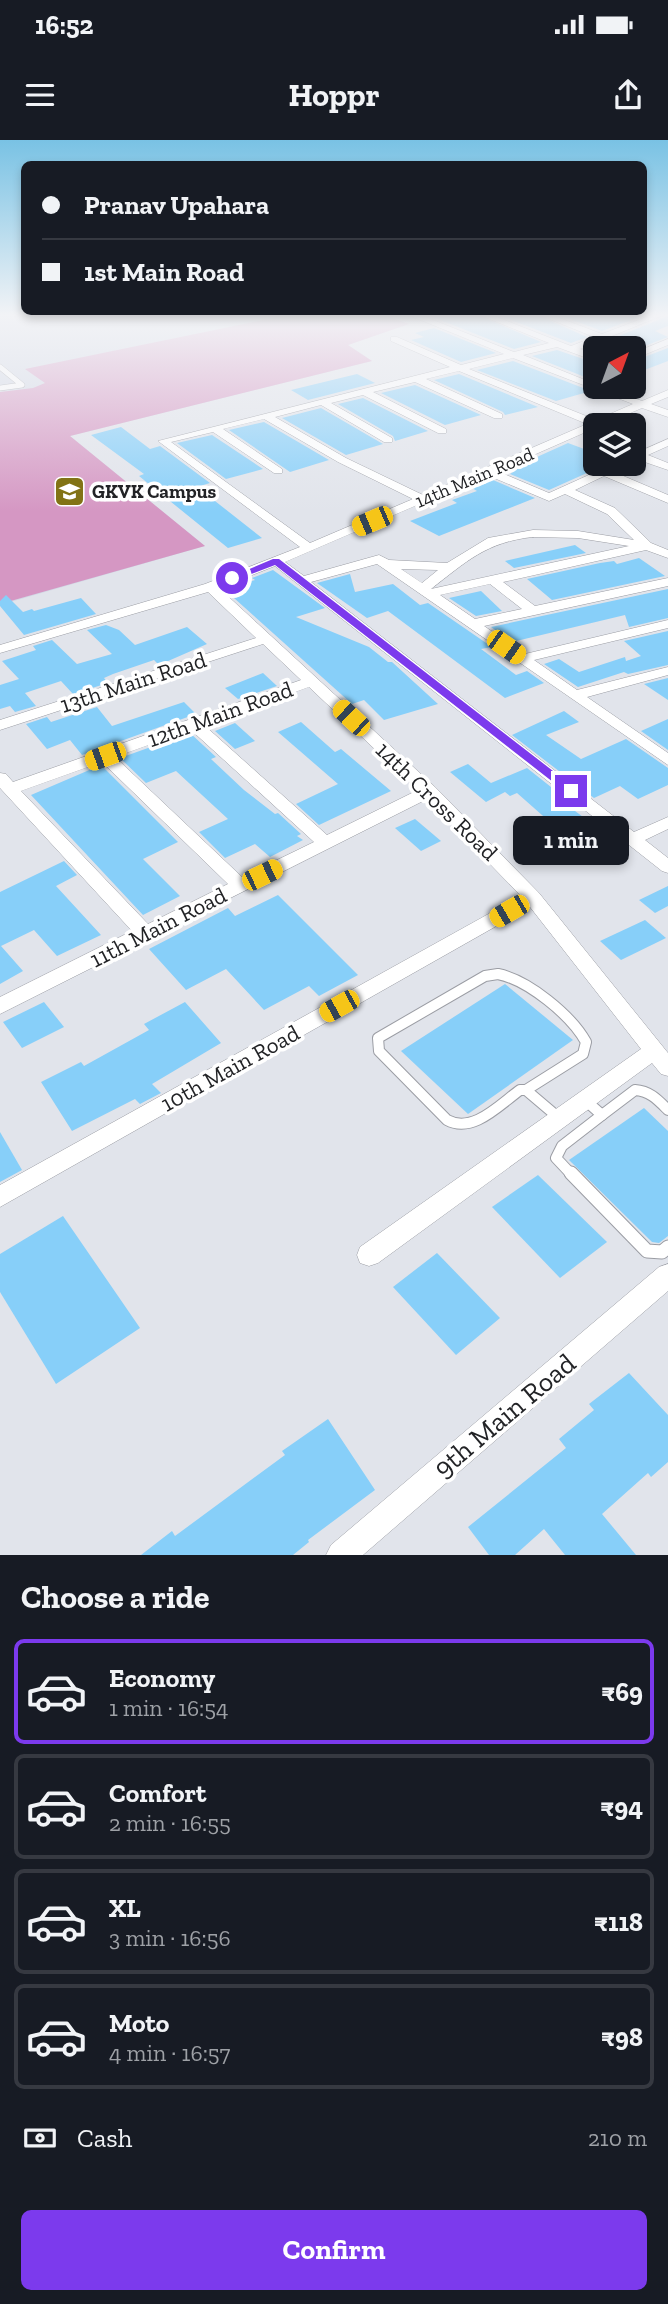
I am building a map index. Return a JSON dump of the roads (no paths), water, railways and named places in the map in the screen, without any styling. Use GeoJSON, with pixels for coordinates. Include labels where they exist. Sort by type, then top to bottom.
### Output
{"type":"FeatureCollection","features":[{"type":"Feature","properties":{"kind":"street"},"geometry":{"type":"LineString","coordinates":[[309,548],[163,440],[413,380]]}},
{"type":"Feature","properties":{"kind":"street"},"geometry":{"type":"LineString","coordinates":[[419,380],[498,416]]}},
{"type":"Feature","properties":{"kind":"street"},"geometry":{"type":"LineString","coordinates":[[488,380],[583,419]]}},
{"type":"Feature","properties":{"kind":"street"},"geometry":{"type":"LineString","coordinates":[[365,392],[442,431]]}},
{"type":"Feature","properties":{"kind":"street","name":"14th Main Road"},"geometry":{"type":"LineString","coordinates":[[621,413],[668,393]]}},
{"type":"Feature","properties":{"kind":"street"},"geometry":{"type":"LineString","coordinates":[[627,399],[668,414]]}},
{"type":"Feature","properties":{"kind":"street"},"geometry":{"type":"LineString","coordinates":[[323,402],[388,440]]}},
{"type":"Feature","properties":{"kind":"street"},"geometry":{"type":"LineString","coordinates":[[266,416],[342,460],[423,499]]}},
{"type":"Feature","properties":{"kind":"street"},"geometry":{"type":"LineString","coordinates":[[214,429],[278,471]]}},
{"type":"Feature","properties":{"kind":"street","name":"14th Main Road"},"geometry":{"type":"LineString","coordinates":[[0,649],[211,587],[309,548],[583,430]]}},
{"type":"Feature","properties":{"kind":"street"},"geometry":{"type":"LineString","coordinates":[[646,453],[668,442]]}},
{"type":"Feature","properties":{"kind":"street"},"geometry":{"type":"LineString","coordinates":[[646,460],[668,467]]}},
{"type":"Feature","properties":{"kind":"street"},"geometry":{"type":"LineString","coordinates":[[486,471],[549,497],[596,476]]}},
{"type":"Feature","properties":{"kind":"street"},"geometry":{"type":"LineString","coordinates":[[613,476],[668,499]]}},
{"type":"Feature","properties":{"kind":"street"},"geometry":{"type":"LineString","coordinates":[[566,490],[611,511],[647,546]]}},
{"type":"Feature","properties":{"kind":"street"},"geometry":{"type":"LineString","coordinates":[[426,591],[476,548],[500,538],[527,534],[612,539],[647,546],[668,554]]}},
{"type":"Feature","properties":{"kind":"street"},"geometry":{"type":"LineString","coordinates":[[426,591],[493,580],[647,546]]}},
{"type":"Feature","properties":{"kind":"street"},"geometry":{"type":"LineString","coordinates":[[301,581],[379,559],[668,760]]}},
{"type":"Feature","properties":{"kind":"street"},"geometry":{"type":"LineString","coordinates":[[276,561],[668,867]]}},
{"type":"Feature","properties":{"kind":"street"},"geometry":{"type":"LineString","coordinates":[[386,564],[452,567]]}},
{"type":"Feature","properties":{"kind":"street"},"geometry":{"type":"LineString","coordinates":[[493,580],[534,612]]}},
{"type":"Feature","properties":{"kind":"street"},"geometry":{"type":"LineString","coordinates":[[473,624],[668,582]]}},
{"type":"Feature","properties":{"kind":"street","name":"14th Cross Road"},"geometry":{"type":"LineString","coordinates":[[211,587],[429,791],[533,897],[661,1059]]}},
{"type":"Feature","properties":{"kind":"street"},"geometry":{"type":"LineString","coordinates":[[522,659],[668,624]]}},
{"type":"Feature","properties":{"kind":"street","name":"13th Main Road"},"geometry":{"type":"LineString","coordinates":[[0,725],[266,639]]}},
{"type":"Feature","properties":{"kind":"street"},"geometry":{"type":"LineString","coordinates":[[575,695],[668,671]]}},
{"type":"Feature","properties":{"kind":"street","name":"12th Main Road"},"geometry":{"type":"LineString","coordinates":[[5,784],[105,756],[312,681]]}},
{"type":"Feature","properties":{"kind":"street"},"geometry":{"type":"LineString","coordinates":[[194,724],[326,843]]}},
{"type":"Feature","properties":{"kind":"street"},"geometry":{"type":"LineString","coordinates":[[105,756],[241,886]]}},
{"type":"Feature","properties":{"kind":"street"},"geometry":{"type":"LineString","coordinates":[[5,784],[145,933]]}},
{"type":"Feature","properties":{"kind":"street","name":"11th Main Road"},"geometry":{"type":"LineString","coordinates":[[0,1006],[429,791]]}},
{"type":"Feature","properties":{"kind":"street"},"geometry":{"type":"LineString","coordinates":[[633,839],[668,822]]}},
{"type":"Feature","properties":{"kind":"street","name":"10th Main Road"},"geometry":{"type":"LineString","coordinates":[[0,1198],[533,897]]}},
{"type":"Feature","properties":{"kind":"street"},"geometry":{"type":"LineString","coordinates":[[369,1255],[559,1118],[594,1107],[661,1059]]}},
{"type":"Feature","properties":{"kind":"street","name":"9th Main Road"},"geometry":{"type":"LineString","coordinates":[[341,1555],[668,1275]]}},
{"type":"Feature","properties":{"kind":"lane"},"geometry":{"type":"LineString","coordinates":[[0,388],[22,385],[16,380]]}},
{"type":"Feature","properties":{"kind":"lane"},"geometry":{"type":"LineString","coordinates":[[526,1090],[583,1054],[586,1042],[581,1033],[513,976],[498,973],[485,976],[378,1038],[379,1051],[447,1120],[456,1125],[472,1125],[520,1090],[526,1090],[559,1118]]}},
{"type":"Feature","properties":{"kind":"lane"},"geometry":{"type":"LineString","coordinates":[[668,1110],[650,1093],[635,1090],[594,1107],[562,1146],[556,1158],[647,1251],[662,1252],[668,1247]]}},
{"type":"Feature","properties":{"kind":"place","name":"GKVK Campus"},"geometry":{"type":"Point","coordinates":[69,491]}}]}
